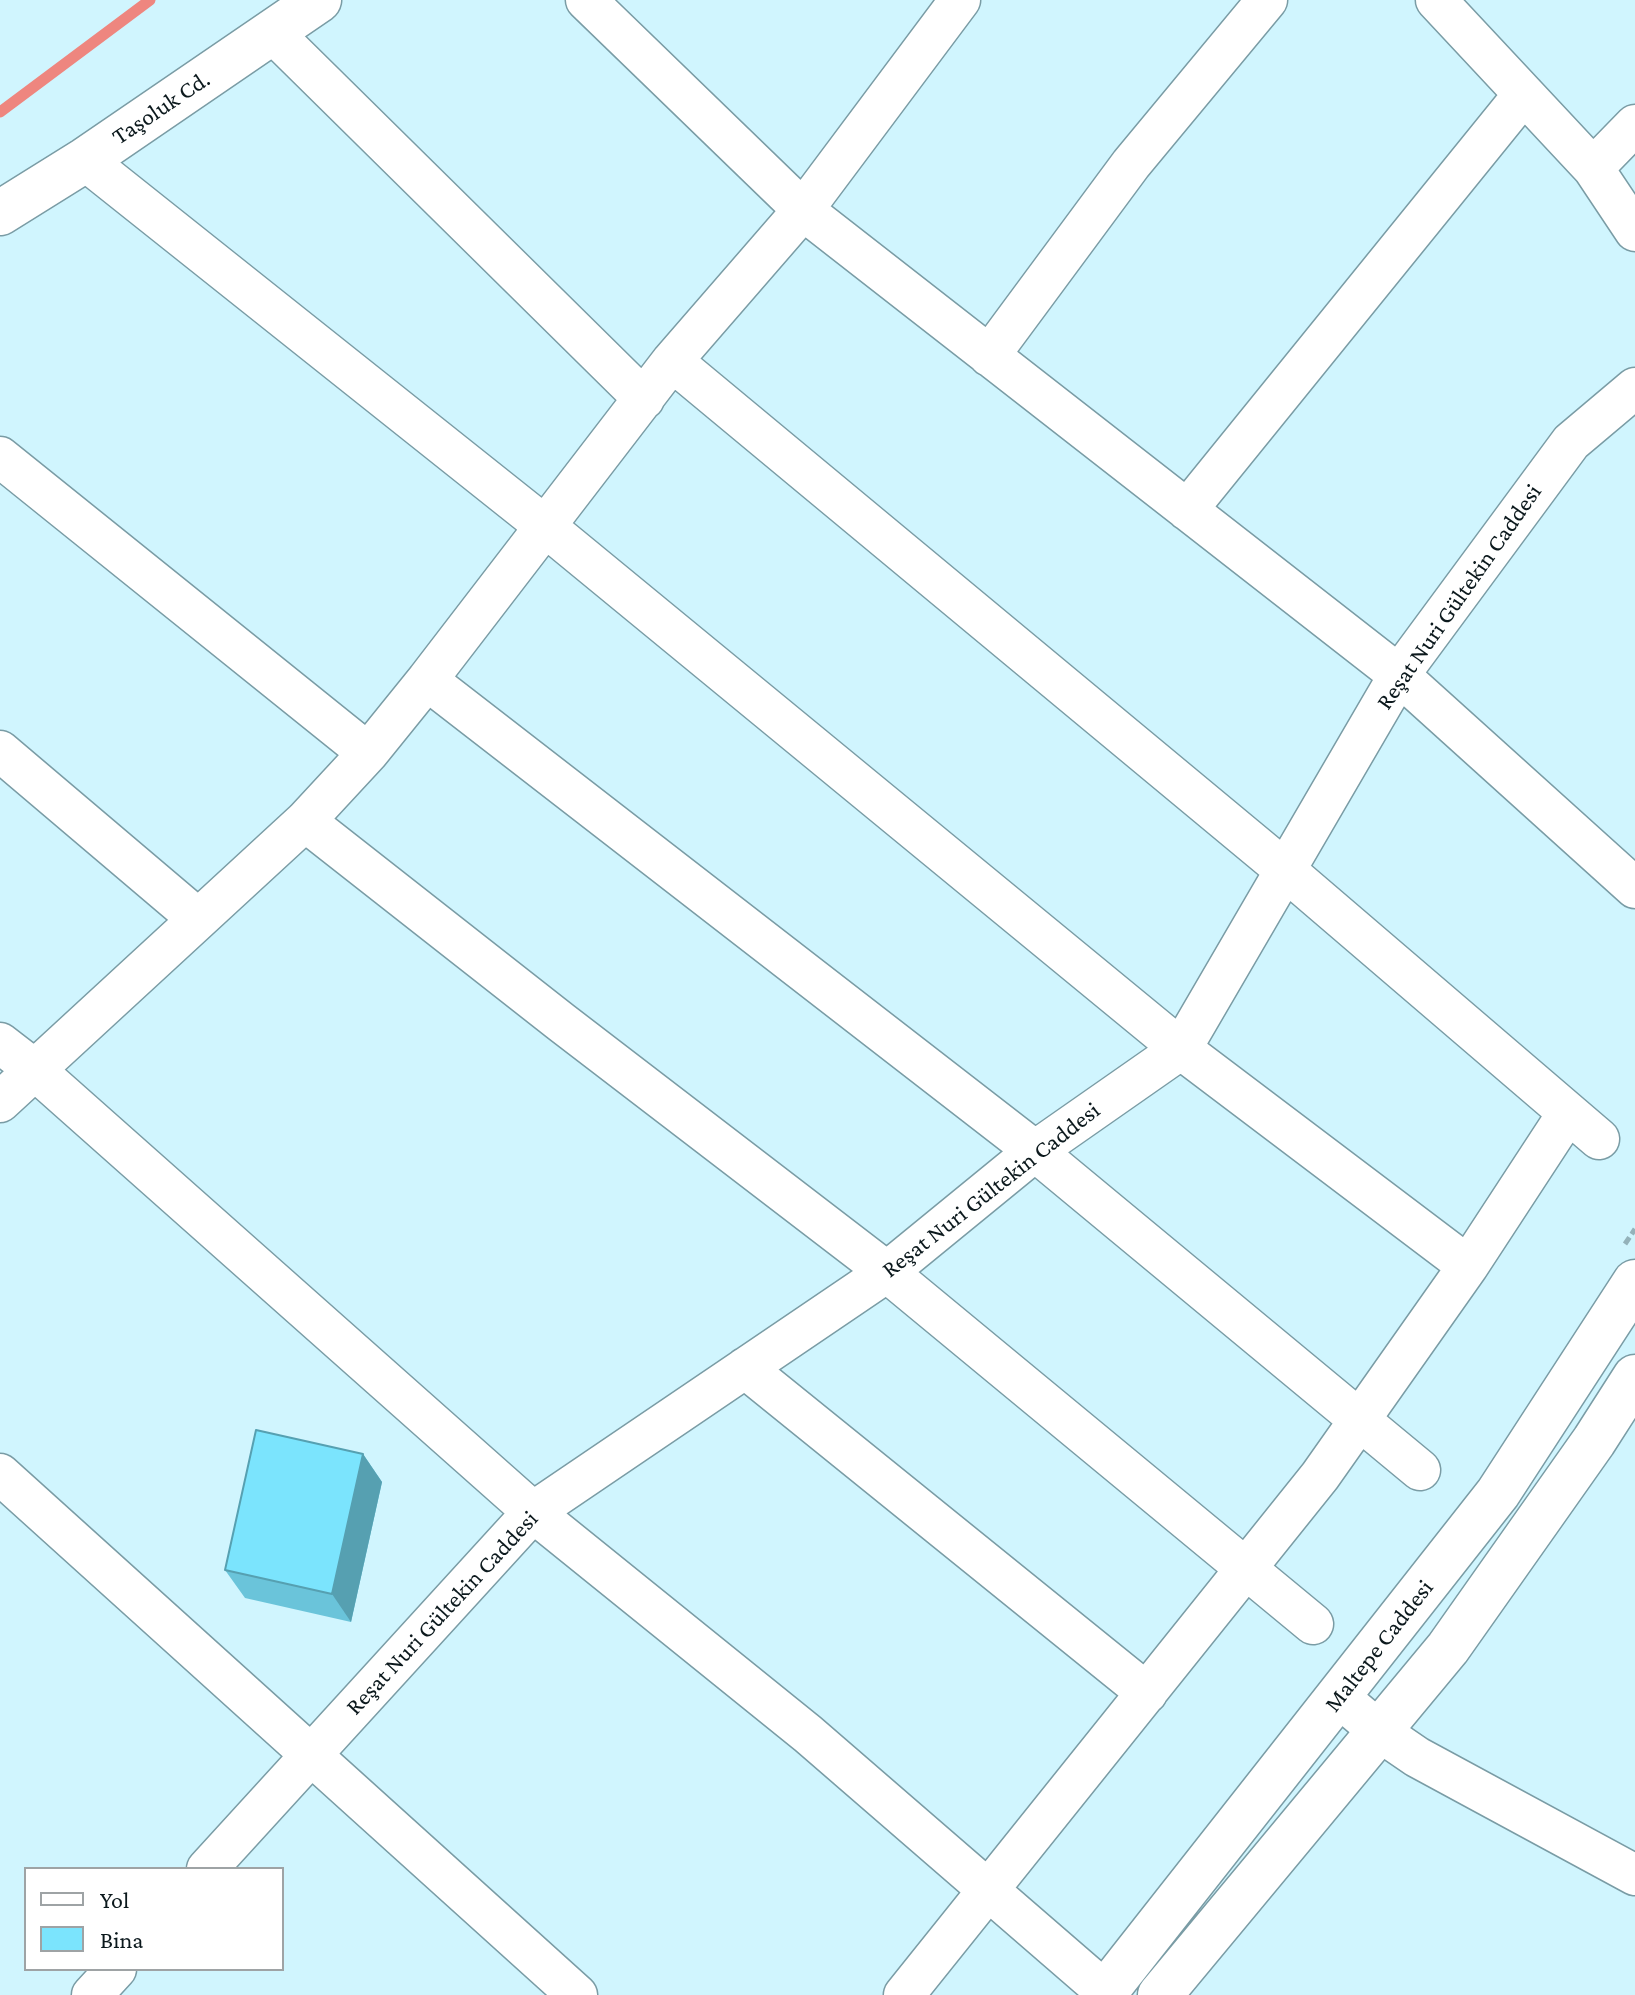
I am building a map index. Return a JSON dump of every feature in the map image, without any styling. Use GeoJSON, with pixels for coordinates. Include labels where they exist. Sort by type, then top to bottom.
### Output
{"type":"FeatureCollection","features":[{"type":"Feature","properties":{"kind":"main road","name":"Taşoluk Cd."},"geometry":{"type":"LineString","coordinates":[[0,213],[85,160],[319,0]]}},
{"type":"Feature","properties":{"kind":"main road","name":"Maltepe Caddesi"},"geometry":{"type":"LineString","coordinates":[[1104,1993],[1498,1493],[1635,1282]]}},
{"type":"Feature","properties":{"kind":"main road"},"geometry":{"type":"LineString","coordinates":[[1160,1995],[1448,1648],[1499,1579],[1635,1377]]}},
{"type":"Feature","properties":{"kind":"street"},"geometry":{"type":"LineString","coordinates":[[586,0],[803,210],[1399,675],[1635,888]]}},
{"type":"Feature","properties":{"kind":"street"},"geometry":{"type":"LineString","coordinates":[[0,1102],[305,821],[368,753],[672,361],[803,210],[960,0]]}},
{"type":"Feature","properties":{"kind":"street"},"geometry":{"type":"LineString","coordinates":[[989,356],[1131,164],[1267,0]]}},
{"type":"Feature","properties":{"kind":"street"},"geometry":{"type":"LineString","coordinates":[[1450,5],[1524,94],[1593,168],[1635,231]]}},
{"type":"Feature","properties":{"kind":"street"},"geometry":{"type":"LineString","coordinates":[[272,32],[644,399]]}},
{"type":"Feature","properties":{"kind":"street"},"geometry":{"type":"LineString","coordinates":[[1187,510],[1524,94]]}},
{"type":"Feature","properties":{"kind":"street"},"geometry":{"type":"LineString","coordinates":[[1593,168],[1635,125]]}},
{"type":"Feature","properties":{"kind":"street"},"geometry":{"type":"LineString","coordinates":[[85,160],[546,527],[1181,1049],[1468,1266]]}},
{"type":"Feature","properties":{"kind":"street"},"geometry":{"type":"LineString","coordinates":[[672,361],[1285,870],[1599,1139]]}},
{"type":"Feature","properties":{"kind":"street","name":"Reşat Nuri Gültekin Caddesi"},"geometry":{"type":"LineString","coordinates":[[209,1867],[533,1512],[887,1272],[1035,1151],[1181,1049],[1399,675],[1571,442],[1635,388]]}},
{"type":"Feature","properties":{"kind":"street"},"geometry":{"type":"LineString","coordinates":[[0,457],[368,753]]}},
{"type":"Feature","properties":{"kind":"street"},"geometry":{"type":"LineString","coordinates":[[427,680],[1035,1151],[1420,1470]]}},
{"type":"Feature","properties":{"kind":"street"},"geometry":{"type":"LineString","coordinates":[[0,751],[198,919]]}},
{"type":"Feature","properties":{"kind":"street"},"geometry":{"type":"LineString","coordinates":[[305,821],[887,1272],[1313,1624]]}},
{"type":"Feature","properties":{"kind":"street"},"geometry":{"type":"LineString","coordinates":[[0,1043],[35,1070],[533,1512],[808,1734],[1104,1993]]}},
{"type":"Feature","properties":{"kind":"street"},"geometry":{"type":"LineString","coordinates":[[904,1995],[1320,1476],[1468,1266],[1568,1113]]}},
{"type":"Feature","properties":{"kind":"street"},"geometry":{"type":"LineString","coordinates":[[745,1368],[1147,1693]]}},
{"type":"Feature","properties":{"kind":"street"},"geometry":{"type":"LineString","coordinates":[[0,1474],[577,1995]]}},
{"type":"Feature","properties":{"kind":"street"},"geometry":{"type":"LineString","coordinates":[[1339,1697],[1379,1731],[1417,1757],[1635,1875]]}},
{"type":"Feature","properties":{"kind":"street"},"geometry":{"type":"LineString","coordinates":[[92,1995],[114,1971]]}},
{"type":"Feature","properties":{"kind":"building"},"geometry":{"type":"Polygon","coordinates":[[[256,1430],[363,1454],[332,1594],[225,1570],[256,1430]]]}},
{"type":"Feature","properties":{"kind":"waterway"},"geometry":{"type":"LineString","coordinates":[[0,112],[150,0]]}}]}
